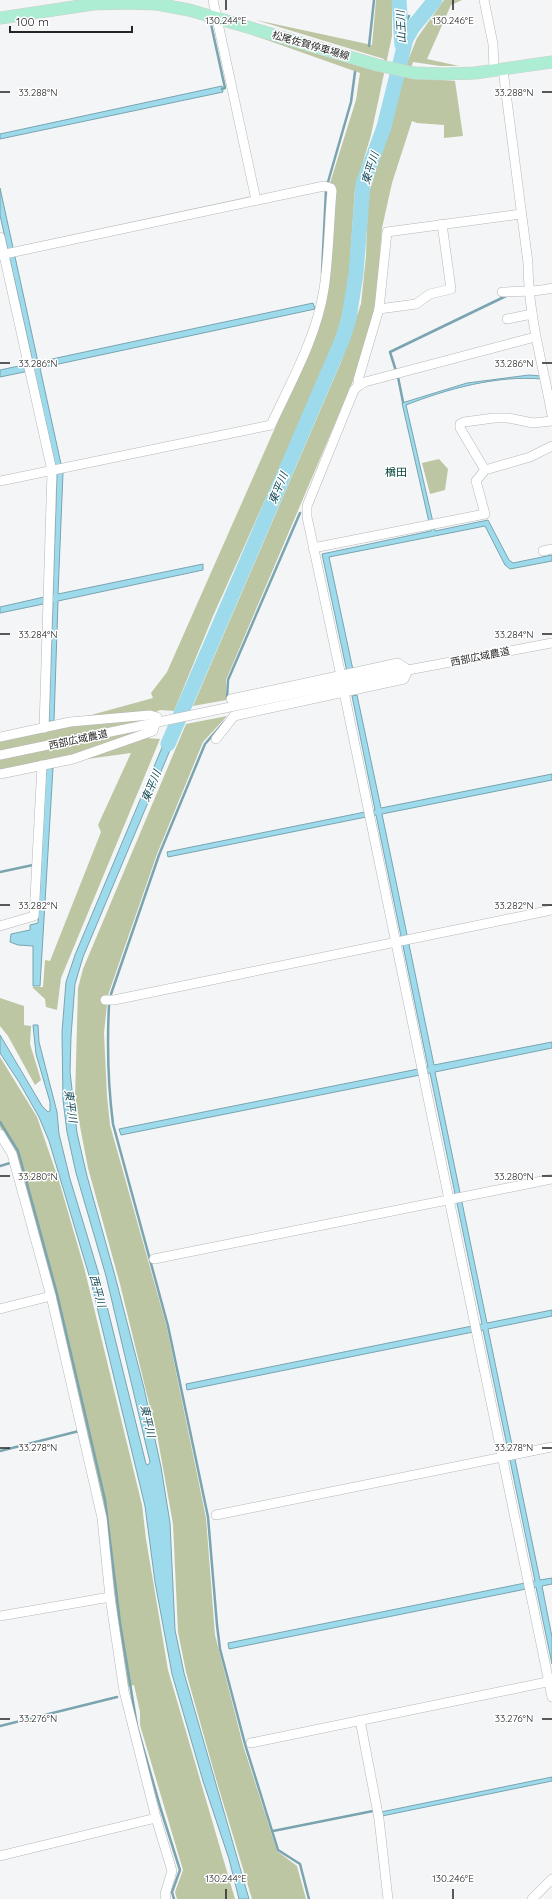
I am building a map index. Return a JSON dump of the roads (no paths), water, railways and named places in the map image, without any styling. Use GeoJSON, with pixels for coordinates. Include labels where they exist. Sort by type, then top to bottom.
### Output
{"type":"FeatureCollection","features":[{"type":"Feature","properties":{"kind":"main road","name":"松尾佐賀停車場線"},"geometry":{"type":"LineString","coordinates":[[0,18],[93,4],[157,4],[189,10],[377,64],[414,73],[459,74],[552,62]]}},
{"type":"Feature","properties":{"kind":"street"},"geometry":{"type":"LineString","coordinates":[[213,0],[256,200]]}},
{"type":"Feature","properties":{"kind":"street"},"geometry":{"type":"LineString","coordinates":[[484,0],[499,70],[521,214],[528,264],[528,290],[535,337],[552,415]]}},
{"type":"Feature","properties":{"kind":"street"},"geometry":{"type":"LineString","coordinates":[[0,482],[271,425],[307,344],[319,312],[324,288],[332,191],[331,188],[324,186],[2,255]]}},
{"type":"Feature","properties":{"kind":"street"},"geometry":{"type":"LineString","coordinates":[[358,386],[358,380],[378,309],[387,232],[521,214]]}},
{"type":"Feature","properties":{"kind":"street"},"geometry":{"type":"LineString","coordinates":[[378,309],[416,304],[430,294],[451,289],[442,224]]}},
{"type":"Feature","properties":{"kind":"street"},"geometry":{"type":"LineString","coordinates":[[0,237],[2,255],[52,471],[44,728]]}},
{"type":"Feature","properties":{"kind":"street"},"geometry":{"type":"LineString","coordinates":[[502,292],[528,290],[537,291],[552,288]]}},
{"type":"Feature","properties":{"kind":"street"},"geometry":{"type":"LineString","coordinates":[[507,320],[532,314]]}},
{"type":"Feature","properties":{"kind":"street"},"geometry":{"type":"LineString","coordinates":[[341,676],[313,548],[307,517],[307,506],[354,390],[358,386],[535,337]]}},
{"type":"Feature","properties":{"kind":"street"},"geometry":{"type":"LineString","coordinates":[[485,470],[460,428],[460,424],[464,422],[494,418],[508,418],[532,423],[552,421]]}},
{"type":"Feature","properties":{"kind":"street"},"geometry":{"type":"LineString","coordinates":[[313,548],[484,514],[476,481],[485,470],[530,457],[552,446]]}},
{"type":"Feature","properties":{"kind":"street","name":"西部広域農道"},"geometry":{"type":"LineString","coordinates":[[0,755],[408,670],[552,643]]}},
{"type":"Feature","properties":{"kind":"street"},"geometry":{"type":"LineString","coordinates":[[216,739],[234,716],[404,679],[408,670],[398,663],[231,699]]}},
{"type":"Feature","properties":{"kind":"street"},"geometry":{"type":"LineString","coordinates":[[344,692],[370,814],[402,940],[422,1066],[455,1198],[476,1328],[508,1455],[528,1581],[550,1681],[552,1697]]}},
{"type":"Feature","properties":{"kind":"street"},"geometry":{"type":"LineString","coordinates":[[0,737],[70,722],[150,715],[156,717],[154,731],[73,759],[0,774]]}},
{"type":"Feature","properties":{"kind":"street"},"geometry":{"type":"LineString","coordinates":[[0,926],[34,916],[42,765]]}},
{"type":"Feature","properties":{"kind":"street"},"geometry":{"type":"LineString","coordinates":[[105,1000],[114,1000],[552,910]]}},
{"type":"Feature","properties":{"kind":"street"},"geometry":{"type":"LineString","coordinates":[[0,1134],[12,1154],[52,1296],[102,1518],[110,1597],[124,1691],[156,1818],[172,1871],[164,1894],[166,1899]]}},
{"type":"Feature","properties":{"kind":"street"},"geometry":{"type":"LineString","coordinates":[[154,1259],[552,1178]]}},
{"type":"Feature","properties":{"kind":"street"},"geometry":{"type":"LineString","coordinates":[[0,1309],[52,1296]]}},
{"type":"Feature","properties":{"kind":"street"},"geometry":{"type":"LineString","coordinates":[[216,1515],[552,1447]]}},
{"type":"Feature","properties":{"kind":"street"},"geometry":{"type":"LineString","coordinates":[[0,1616],[110,1597]]}},
{"type":"Feature","properties":{"kind":"street"},"geometry":{"type":"LineString","coordinates":[[251,1743],[550,1681]]}},
{"type":"Feature","properties":{"kind":"street"},"geometry":{"type":"LineString","coordinates":[[360,1720],[378,1819],[388,1899]]}},
{"type":"Feature","properties":{"kind":"street"},"geometry":{"type":"LineString","coordinates":[[0,1856],[156,1818]]}},
{"type":"Feature","properties":{"kind":"street"},"geometry":{"type":"LineString","coordinates":[[532,1899],[552,1879]]}},
{"type":"Feature","properties":{"kind":"water"},"geometry":{"type":"Polygon","coordinates":[[[222,86],[223,92],[0,139],[0,134],[222,86]]]}},
{"type":"Feature","properties":{"kind":"water"},"geometry":{"type":"Polygon","coordinates":[[[0,188],[38,362],[313,303],[315,309],[40,368],[63,473],[58,594],[203,564],[203,570],[58,601],[54,721],[49,721],[53,602],[0,613],[0,607],[53,595],[57,474],[34,370],[0,377],[0,370],[33,363],[0,215],[0,188]]]}},
{"type":"Feature","properties":{"kind":"water"},"geometry":{"type":"Polygon","coordinates":[[[529,375],[541,376],[542,379],[508,379],[472,384],[406,405],[435,531],[488,520],[509,560],[513,563],[552,555],[552,561],[510,569],[505,565],[485,526],[329,557],[353,670],[347,672],[322,554],[431,531],[402,403],[467,383],[529,375]]]}},
{"type":"Feature","properties":{"kind":"water"},"geometry":{"type":"Polygon","coordinates":[[[357,695],[381,808],[552,774],[552,780],[382,814],[434,1065],[552,1042],[552,1048],[435,1072],[487,1323],[552,1310],[552,1316],[488,1329],[540,1580],[552,1578],[552,1584],[542,1586],[552,1637],[552,1664],[536,1587],[229,1649],[228,1643],[535,1581],[483,1330],[187,1390],[186,1384],[482,1324],[430,1073],[121,1135],[119,1129],[428,1067],[376,815],[168,857],[167,852],[375,810],[352,696],[357,695]]]}},
{"type":"Feature","properties":{"kind":"water","name":"西平川"},"geometry":{"type":"Polygon","coordinates":[[[181,724],[83,957],[75,984],[70,1072],[77,1133],[87,1176],[144,1388],[161,1467],[170,1523],[175,1630],[184,1673],[249,1899],[239,1899],[229,1859],[203,1781],[172,1674],[155,1582],[145,1506],[91,1282],[49,1141],[39,1117],[0,1053],[0,1035],[42,1106],[48,1112],[50,1111],[50,1102],[36,1054],[33,1025],[38,1025],[39,1042],[57,1112],[59,1134],[70,1179],[100,1278],[146,1464],[148,1465],[150,1462],[106,1276],[76,1173],[67,1132],[63,1100],[62,1032],[66,982],[75,955],[171,726],[181,724]]]}},
{"type":"Feature","properties":{"kind":"water"},"geometry":{"type":"Polygon","coordinates":[[[53,768],[40,986],[33,986],[33,946],[18,945],[10,942],[11,934],[30,930],[30,925],[38,923],[46,769],[53,768]]]}},
{"type":"Feature","properties":{"kind":"water"},"geometry":{"type":"Polygon","coordinates":[[[552,1777],[552,1781],[382,1816],[381,1812],[552,1777]]]}},
{"type":"Feature","properties":{"kind":"waterway"},"geometry":{"type":"LineString","coordinates":[[369,46],[374,0]]}},
{"type":"Feature","properties":{"kind":"waterway","name":"山王川"},"geometry":{"type":"LineString","coordinates":[[399,0],[402,45]]}},
{"type":"Feature","properties":{"kind":"waterway","name":"東平川"},"geometry":{"type":"LineString","coordinates":[[168,744],[343,338],[349,318],[356,274],[363,184],[384,127],[406,39],[413,27],[435,0]]}},
{"type":"Feature","properties":{"kind":"waterway"},"geometry":{"type":"LineString","coordinates":[[402,31],[409,16]]}},
{"type":"Feature","properties":{"kind":"waterway"},"geometry":{"type":"LineString","coordinates":[[211,24],[225,88],[222,89]]}},
{"type":"Feature","properties":{"kind":"waterway"},"geometry":{"type":"LineString","coordinates":[[328,182],[351,102],[355,72]]}},
{"type":"Feature","properties":{"kind":"waterway"},"geometry":{"type":"LineString","coordinates":[[322,273],[326,190]]}},
{"type":"Feature","properties":{"kind":"waterway"},"geometry":{"type":"LineString","coordinates":[[396,371],[390,352],[506,296]]}},
{"type":"Feature","properties":{"kind":"waterway"},"geometry":{"type":"LineString","coordinates":[[398,377],[403,402]]}},
{"type":"Feature","properties":{"kind":"waterway"},"geometry":{"type":"LineString","coordinates":[[227,699],[228,680],[300,513]]}},
{"type":"Feature","properties":{"kind":"waterway"},"geometry":{"type":"LineString","coordinates":[[111,994],[159,855],[205,744],[225,721]]}},
{"type":"Feature","properties":{"kind":"waterway"},"geometry":{"type":"LineString","coordinates":[[0,872],[33,865]]}},
{"type":"Feature","properties":{"kind":"waterway"},"geometry":{"type":"LineString","coordinates":[[109,1005],[108,1065],[113,1124],[168,1326],[208,1517],[220,1649],[245,1744],[278,1850],[300,1864],[309,1899]]}},
{"type":"Feature","properties":{"kind":"waterway"},"geometry":{"type":"LineString","coordinates":[[0,1122],[18,1151],[20,1158],[57,1294],[105,1500],[120,1623],[137,1726],[180,1870],[172,1892],[174,1899]]}},
{"type":"Feature","properties":{"kind":"waterway"},"geometry":{"type":"LineString","coordinates":[[0,1166],[10,1163]]}},
{"type":"Feature","properties":{"kind":"waterway"},"geometry":{"type":"LineString","coordinates":[[0,1451],[79,1431]]}},
{"type":"Feature","properties":{"kind":"waterway"},"geometry":{"type":"LineString","coordinates":[[0,1726],[117,1697]]}},
{"type":"Feature","properties":{"kind":"waterway"},"geometry":{"type":"LineString","coordinates":[[273,1831],[373,1811]]}},
{"type":"Feature","properties":{"kind":"district","name":"楢田"},"geometry":{"type":"Point","coordinates":[396,472]}}]}
